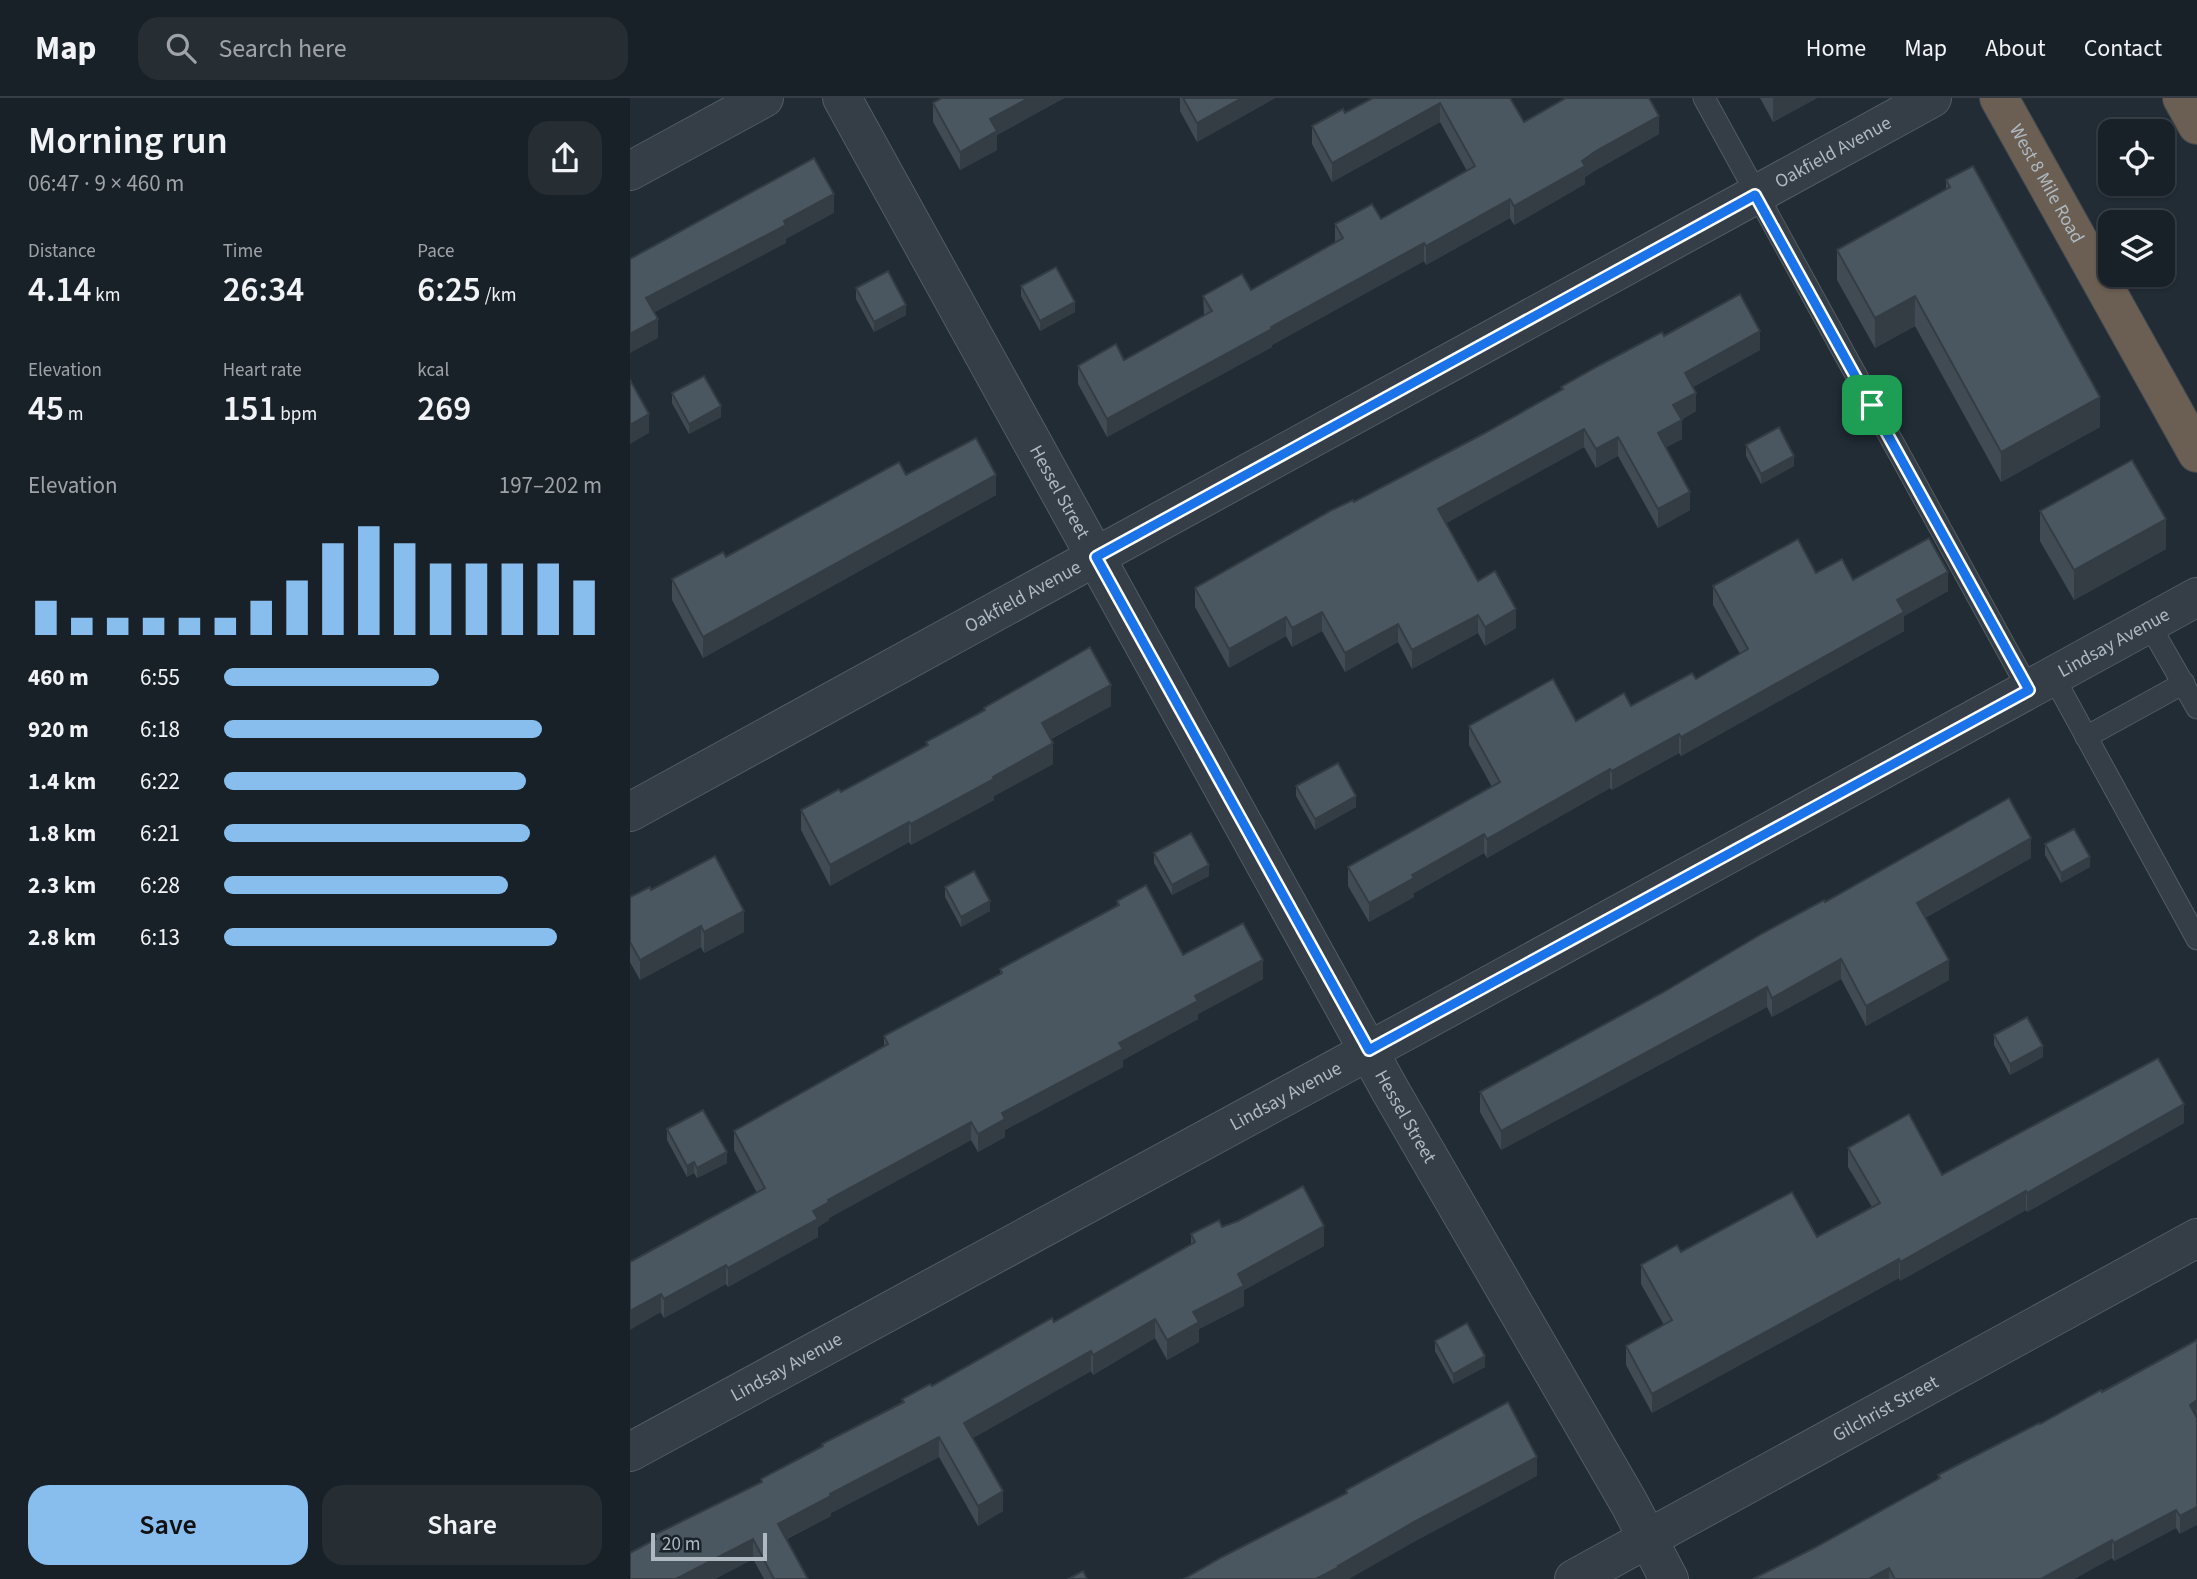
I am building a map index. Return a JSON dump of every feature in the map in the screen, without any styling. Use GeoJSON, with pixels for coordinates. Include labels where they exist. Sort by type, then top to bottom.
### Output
{"type":"FeatureCollection","features":[{"type":"Feature","properties":{"kind":"highway","name":"West 8 Mile Road"},"geometry":{"type":"LineString","coordinates":[[1999,98],[2197,453]]}},
{"type":"Feature","properties":{"kind":"highway"},"geometry":{"type":"LineString","coordinates":[[2182,98],[2197,125]]}},
{"type":"Feature","properties":{"kind":"street"},"geometry":{"type":"LineString","coordinates":[[630,171],[764,98]]}},
{"type":"Feature","properties":{"kind":"street","name":"Hessel Street"},"geometry":{"type":"LineString","coordinates":[[842,98],[1369,1050],[1669,1579]]}},
{"type":"Feature","properties":{"kind":"street","name":"Oakfield Avenue"},"geometry":{"type":"LineString","coordinates":[[630,812],[1932,98]]}},
{"type":"Feature","properties":{"kind":"street","name":"Lindsay Avenue"},"geometry":{"type":"LineString","coordinates":[[630,1452],[2197,597]]}},
{"type":"Feature","properties":{"kind":"street","name":"Gilchrist Street"},"geometry":{"type":"LineString","coordinates":[[1574,1579],[2197,1238]]}},
{"type":"Feature","properties":{"kind":"lane"},"geometry":{"type":"LineString","coordinates":[[1704,98],[1755,195],[2041,683],[2086,737],[2197,939]]}},
{"type":"Feature","properties":{"kind":"lane"},"geometry":{"type":"LineString","coordinates":[[2149,624],[2197,708]]}},
{"type":"Feature","properties":{"kind":"lane"},"geometry":{"type":"LineString","coordinates":[[2086,737],[2183,683]]}},
{"type":"Feature","properties":{"kind":"building"},"geometry":{"type":"Polygon","coordinates":[[[942,98],[1029,98],[990,119],[997,131],[960,152],[933,103],[942,98]]]}},
{"type":"Feature","properties":{"kind":"building"},"geometry":{"type":"Polygon","coordinates":[[[1183,98],[1242,98],[1197,123],[1183,98]]]}},
{"type":"Feature","properties":{"kind":"building"},"geometry":{"type":"Polygon","coordinates":[[[1373,98],[1510,98],[1524,122],[1566,98],[1649,98],[1659,116],[1596,151],[1582,161],[1585,166],[1514,206],[1510,199],[1426,246],[1424,243],[1107,419],[1078,366],[1116,344],[1124,360],[1212,311],[1203,296],[1242,274],[1251,290],[1343,238],[1335,224],[1372,204],[1381,219],[1475,166],[1440,103],[1332,163],[1312,126],[1343,109],[1345,113],[1373,98]]]}},
{"type":"Feature","properties":{"kind":"building"},"geometry":{"type":"Polygon","coordinates":[[[814,158],[834,194],[784,221],[786,225],[646,298],[658,319],[630,334],[630,259],[814,158]]]}},
{"type":"Feature","properties":{"kind":"building"},"geometry":{"type":"Polygon","coordinates":[[[1973,166],[2100,397],[2001,452],[1915,296],[1875,318],[1837,250],[1950,187],[1946,180],[1973,166]]]}},
{"type":"Feature","properties":{"kind":"building"},"geometry":{"type":"Polygon","coordinates":[[[1056,267],[1075,302],[1040,321],[1021,286],[1056,267]]]}},
{"type":"Feature","properties":{"kind":"building"},"geometry":{"type":"Polygon","coordinates":[[[888,271],[906,305],[874,322],[856,288],[888,271]]]}},
{"type":"Feature","properties":{"kind":"building"},"geometry":{"type":"Polygon","coordinates":[[[1740,294],[1760,331],[1685,373],[1696,393],[1673,405],[1682,420],[1658,433],[1690,492],[1658,509],[1618,437],[1596,449],[1584,429],[1438,509],[1478,581],[1495,571],[1516,609],[1485,627],[1478,615],[1412,650],[1398,624],[1345,653],[1322,612],[1292,628],[1286,617],[1229,649],[1195,588],[1332,510],[1353,500],[1354,502],[1483,434],[1600,365],[1662,332],[1664,336],[1740,294]]]}},
{"type":"Feature","properties":{"kind":"building"},"geometry":{"type":"Polygon","coordinates":[[[704,376],[721,406],[689,424],[672,393],[704,376]]]}},
{"type":"Feature","properties":{"kind":"building"},"geometry":{"type":"Polygon","coordinates":[[[630,380],[649,414],[630,425],[630,380]]]}},
{"type":"Feature","properties":{"kind":"building"},"geometry":{"type":"Polygon","coordinates":[[[1779,427],[1794,456],[1761,474],[1746,445],[1779,427]]]}},
{"type":"Feature","properties":{"kind":"building"},"geometry":{"type":"Polygon","coordinates":[[[976,438],[996,475],[703,637],[672,579],[723,552],[726,557],[899,462],[906,475],[976,438]]]}},
{"type":"Feature","properties":{"kind":"building"},"geometry":{"type":"Polygon","coordinates":[[[2132,460],[2166,519],[2074,570],[2040,511],[2132,460]]]}},
{"type":"Feature","properties":{"kind":"building"},"geometry":{"type":"Polygon","coordinates":[[[1929,538],[1948,572],[1897,600],[1904,612],[1681,737],[1679,734],[1612,771],[1610,769],[1487,839],[1484,834],[1369,903],[1348,867],[1500,782],[1469,726],[1553,679],[1576,721],[1624,693],[1631,706],[1692,673],[1696,679],[1748,649],[1713,586],[1798,539],[1816,573],[1842,559],[1853,580],[1929,538]]]}},
{"type":"Feature","properties":{"kind":"building"},"geometry":{"type":"Polygon","coordinates":[[[1090,647],[1111,685],[1042,723],[1053,743],[993,777],[994,779],[830,865],[801,810],[839,789],[841,792],[928,745],[926,742],[1090,647]]]}},
{"type":"Feature","properties":{"kind":"building"},"geometry":{"type":"Polygon","coordinates":[[[1338,763],[1356,796],[1315,819],[1296,786],[1338,763]]]}},
{"type":"Feature","properties":{"kind":"building"},"geometry":{"type":"Polygon","coordinates":[[[2009,798],[2031,838],[1917,903],[1949,960],[1866,1006],[1841,959],[1772,998],[1767,987],[1501,1131],[1480,1092],[2009,798]]]}},
{"type":"Feature","properties":{"kind":"building"},"geometry":{"type":"Polygon","coordinates":[[[2074,829],[2090,857],[2061,873],[2045,844],[2074,829]]]}},
{"type":"Feature","properties":{"kind":"building"},"geometry":{"type":"Polygon","coordinates":[[[1191,833],[1209,865],[1172,885],[1154,853],[1191,833]]]}},
{"type":"Feature","properties":{"kind":"building"},"geometry":{"type":"Polygon","coordinates":[[[715,856],[744,911],[704,932],[701,926],[640,960],[630,942],[630,897],[650,887],[651,890],[715,856]]]}},
{"type":"Feature","properties":{"kind":"building"},"geometry":{"type":"Polygon","coordinates":[[[974,871],[990,901],[961,917],[945,887],[974,871]]]}},
{"type":"Feature","properties":{"kind":"building"},"geometry":{"type":"Polygon","coordinates":[[[1146,885],[1183,955],[1243,923],[1263,960],[1195,996],[1198,1001],[1119,1043],[1123,1049],[1002,1113],[1005,1119],[978,1134],[971,1122],[828,1200],[829,1202],[813,1211],[818,1219],[728,1268],[726,1265],[664,1299],[661,1294],[630,1311],[630,1262],[765,1188],[734,1131],[888,1044],[884,1036],[1002,973],[1000,969],[1119,905],[1117,901],[1146,885]]]}},
{"type":"Feature","properties":{"kind":"building"},"geometry":{"type":"Polygon","coordinates":[[[2027,1017],[2043,1046],[2010,1064],[1994,1035],[2027,1017]]]}},
{"type":"Feature","properties":{"kind":"building"},"geometry":{"type":"Polygon","coordinates":[[[2158,1058],[2184,1104],[2027,1193],[2026,1191],[1900,1262],[1899,1259],[1652,1394],[1626,1346],[1672,1320],[1641,1265],[1677,1245],[1681,1252],[1792,1192],[1817,1237],[1880,1203],[1848,1148],[1909,1114],[1942,1175],[2158,1058]]]}},
{"type":"Feature","properties":{"kind":"building"},"geometry":{"type":"Polygon","coordinates":[[[703,1110],[727,1152],[697,1168],[694,1162],[687,1166],[667,1129],[703,1110]]]}},
{"type":"Feature","properties":{"kind":"building"},"geometry":{"type":"Polygon","coordinates":[[[1303,1186],[1324,1226],[1238,1274],[1244,1286],[1193,1312],[1199,1322],[1167,1340],[1155,1319],[1093,1355],[1091,1351],[964,1423],[1003,1491],[978,1506],[939,1437],[778,1524],[808,1579],[774,1579],[753,1539],[676,1579],[630,1579],[630,1553],[656,1539],[654,1535],[762,1482],[761,1479],[823,1446],[822,1444],[904,1402],[902,1399],[930,1384],[932,1386],[1052,1318],[1054,1322],[1195,1242],[1191,1234],[1219,1220],[1222,1227],[1238,1221],[1303,1186]]]}},
{"type":"Feature","properties":{"kind":"building"},"geometry":{"type":"Polygon","coordinates":[[[1467,1323],[1485,1356],[1453,1374],[1435,1341],[1467,1323]]]}},
{"type":"Feature","properties":{"kind":"building"},"geometry":{"type":"Polygon","coordinates":[[[2197,1340],[2197,1400],[2190,1405],[2197,1418],[2197,1507],[2180,1516],[2176,1510],[2114,1543],[2112,1540],[2041,1579],[1895,1579],[1889,1568],[1869,1579],[1753,1579],[1940,1478],[1938,1475],[2101,1390],[2102,1392],[2197,1340]]]}},
{"type":"Feature","properties":{"kind":"building"},"geometry":{"type":"Polygon","coordinates":[[[1508,1402],[1537,1457],[1414,1522],[1339,1567],[1316,1579],[1184,1579],[1347,1493],[1346,1490],[1508,1402]]]}},
{"type":"Feature","properties":{"kind":"building"},"geometry":{"type":"Polygon","coordinates":[[[1083,1571],[1087,1579],[1068,1579],[1083,1571]]]}},
{"type":"Feature","properties":{"kind":"route"},"geometry":{"type":"LineString","coordinates":[[1755,195],[1872,405],[2029,690],[1369,1050],[1096,557],[1755,195]]}}]}
